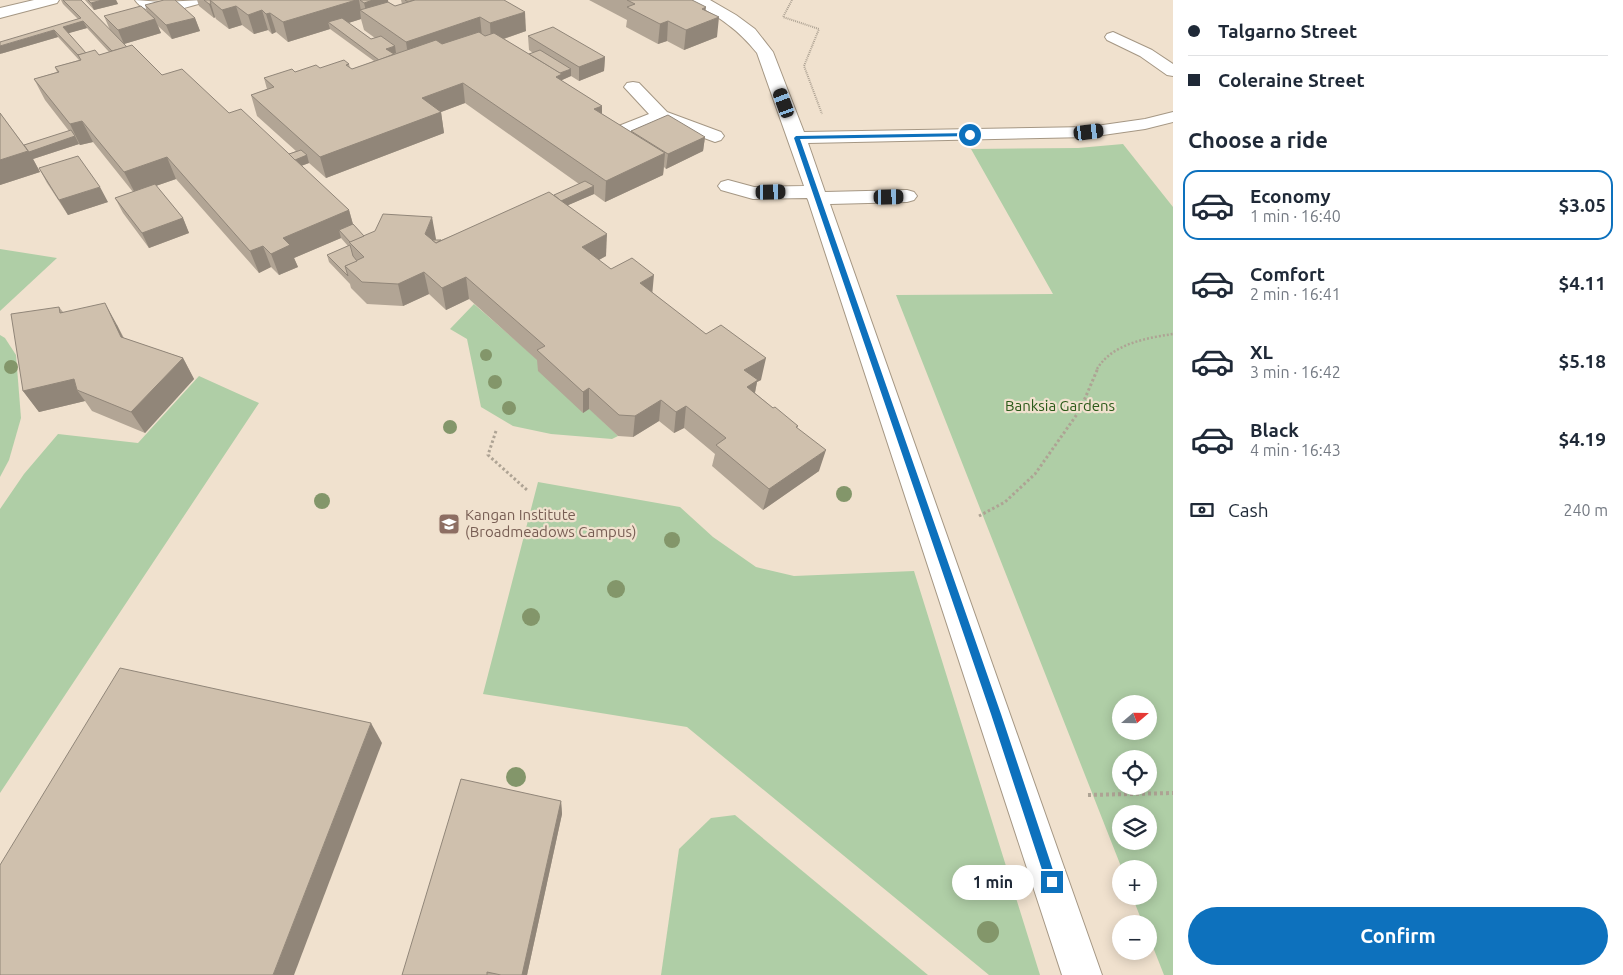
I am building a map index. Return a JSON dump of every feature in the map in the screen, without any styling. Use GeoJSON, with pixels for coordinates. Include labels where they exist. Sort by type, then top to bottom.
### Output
{"type":"FeatureCollection","features":[{"type":"Feature","properties":{"kind":"street"},"geometry":{"type":"LineString","coordinates":[[0,13],[52,0]]}},
{"type":"Feature","properties":{"kind":"street"},"geometry":{"type":"LineString","coordinates":[[142,0],[145,3],[158,6],[176,5],[197,0]]}},
{"type":"Feature","properties":{"kind":"street"},"geometry":{"type":"LineString","coordinates":[[699,0],[731,18],[749,32],[765,52],[1002,733],[1082,975]]}},
{"type":"Feature","properties":{"kind":"street"},"geometry":{"type":"LineString","coordinates":[[1113,37],[1146,53],[1173,71]]}},
{"type":"Feature","properties":{"kind":"street"},"geometry":{"type":"LineString","coordinates":[[633,87],[661,116],[675,123],[716,136]]}},
{"type":"Feature","properties":{"kind":"street"},"geometry":{"type":"LineString","coordinates":[[612,135],[661,116]]}},
{"type":"Feature","properties":{"kind":"street"},"geometry":{"type":"LineString","coordinates":[[796,138],[1089,132],[1145,124],[1173,117]]}},
{"type":"Feature","properties":{"kind":"street"},"geometry":{"type":"LineString","coordinates":[[728,186],[753,193],[907,196]]}},
{"type":"Feature","properties":{"kind":"path"},"geometry":{"type":"LineString","coordinates":[[792,0],[783,17],[818,29],[804,66],[831,137]]}},
{"type":"Feature","properties":{"kind":"path"},"geometry":{"type":"LineString","coordinates":[[979,516],[1013,497],[1033,478],[1079,410],[1098,368],[1105,358],[1118,350],[1145,340],[1173,334]]}},
{"type":"Feature","properties":{"kind":"path"},"geometry":{"type":"LineString","coordinates":[[496,431],[488,455],[527,490]]}},
{"type":"Feature","properties":{"kind":"path"},"geometry":{"type":"LineString","coordinates":[[1088,795],[1173,793]]}},
{"type":"Feature","properties":{"kind":"green space","name":"Banksia Gardens"},"geometry":{"type":"Polygon","coordinates":[[[1123,144],[1173,207],[1173,975],[1164,975],[1157,957],[1157,915],[1139,915],[1136,905],[1157,905],[1157,860],[1118,860],[1115,850],[1157,850],[1157,805],[1112,805],[1112,844],[896,295],[1053,294],[971,149],[1078,148],[1123,144]]]}},
{"type":"Feature","properties":{"kind":"green space"},"geometry":{"type":"Polygon","coordinates":[[[0,249],[57,258],[0,311],[0,249]]]}},
{"type":"Feature","properties":{"kind":"green space"},"geometry":{"type":"Polygon","coordinates":[[[474,304],[546,367],[618,436],[612,439],[551,434],[513,426],[481,407],[467,339],[450,329],[474,304]]]}},
{"type":"Feature","properties":{"kind":"green space"},"geometry":{"type":"Polygon","coordinates":[[[0,335],[5,338],[16,355],[21,418],[9,460],[0,477],[0,335]]]}},
{"type":"Feature","properties":{"kind":"green space"},"geometry":{"type":"Polygon","coordinates":[[[199,376],[259,403],[0,793],[0,509],[24,474],[58,434],[138,443],[199,376]]]}},
{"type":"Feature","properties":{"kind":"green space"},"geometry":{"type":"Polygon","coordinates":[[[538,482],[680,507],[713,537],[756,567],[794,576],[914,571],[1040,975],[989,975],[687,727],[483,694],[538,482]]]}},
{"type":"Feature","properties":{"kind":"green space"},"geometry":{"type":"Polygon","coordinates":[[[735,815],[928,975],[661,975],[679,849],[711,818],[735,815]]]}},
{"type":"Feature","properties":{"kind":"building"},"geometry":{"type":"Polygon","coordinates":[[[63,0],[81,0],[127,47],[112,51],[83,21],[63,27],[86,53],[78,55],[54,30],[0,46],[0,42],[81,18],[63,0]]]}},
{"type":"Feature","properties":{"kind":"building"},"geometry":{"type":"Polygon","coordinates":[[[88,0],[102,0],[91,3],[88,0]]]}},
{"type":"Feature","properties":{"kind":"building"},"geometry":{"type":"Polygon","coordinates":[[[164,0],[175,0],[195,18],[166,25],[145,5],[164,0]]]}},
{"type":"Feature","properties":{"kind":"building"},"geometry":{"type":"Polygon","coordinates":[[[204,0],[210,0],[211,4],[209,4],[204,0]]]}},
{"type":"Feature","properties":{"kind":"building"},"geometry":{"type":"Polygon","coordinates":[[[210,0],[356,0],[283,22],[262,10],[248,15],[236,6],[222,10],[210,0]]]}},
{"type":"Feature","properties":{"kind":"building"},"geometry":{"type":"Polygon","coordinates":[[[360,0],[373,0],[364,3],[360,0]]]}},
{"type":"Feature","properties":{"kind":"building"},"geometry":{"type":"Polygon","coordinates":[[[415,0],[504,0],[525,12],[490,23],[480,17],[406,42],[360,10],[388,2],[395,6],[415,0]]]}},
{"type":"Feature","properties":{"kind":"building"},"geometry":{"type":"Polygon","coordinates":[[[627,0],[692,0],[706,7],[702,9],[719,17],[686,30],[668,21],[660,24],[627,7],[635,4],[627,0]]]}},
{"type":"Feature","properties":{"kind":"building"},"geometry":{"type":"Polygon","coordinates":[[[141,6],[155,19],[118,30],[104,16],[141,6]]]}},
{"type":"Feature","properties":{"kind":"building"},"geometry":{"type":"Polygon","coordinates":[[[342,18],[371,39],[381,36],[395,46],[386,49],[394,54],[379,60],[328,22],[342,18]]]}},
{"type":"Feature","properties":{"kind":"building"},"geometry":{"type":"Polygon","coordinates":[[[553,27],[605,57],[579,67],[528,36],[553,27]]]}},
{"type":"Feature","properties":{"kind":"building"},"geometry":{"type":"Polygon","coordinates":[[[479,32],[485,36],[494,33],[562,74],[556,77],[602,106],[594,109],[665,153],[606,181],[463,83],[422,98],[441,112],[320,157],[251,95],[274,87],[264,78],[292,69],[295,72],[316,65],[320,68],[344,60],[349,64],[346,65],[352,69],[436,40],[442,44],[479,32]]]}},
{"type":"Feature","properties":{"kind":"building"},"geometry":{"type":"Polygon","coordinates":[[[132,45],[162,75],[182,69],[229,113],[241,109],[349,210],[283,238],[290,245],[271,254],[263,246],[250,251],[167,157],[124,172],[82,121],[70,124],[34,79],[59,72],[55,67],[81,60],[78,55],[95,50],[99,55],[132,45]]]}},
{"type":"Feature","properties":{"kind":"building"},"geometry":{"type":"Polygon","coordinates":[[[540,50],[571,69],[560,73],[529,54],[540,50]]]}},
{"type":"Feature","properties":{"kind":"building"},"geometry":{"type":"Polygon","coordinates":[[[0,113],[28,151],[0,160],[0,113]]]}},
{"type":"Feature","properties":{"kind":"building"},"geometry":{"type":"Polygon","coordinates":[[[668,115],[705,137],[668,154],[631,131],[668,115]]]}},
{"type":"Feature","properties":{"kind":"building"},"geometry":{"type":"Polygon","coordinates":[[[71,130],[75,136],[29,152],[24,145],[71,130]]]}},
{"type":"Feature","properties":{"kind":"building"},"geometry":{"type":"Polygon","coordinates":[[[301,150],[307,155],[295,160],[289,154],[301,150]]]}},
{"type":"Feature","properties":{"kind":"building"},"geometry":{"type":"Polygon","coordinates":[[[78,156],[100,187],[59,200],[39,168],[78,156]]]}},
{"type":"Feature","properties":{"kind":"building"},"geometry":{"type":"Polygon","coordinates":[[[585,181],[594,186],[561,201],[554,195],[585,181]]]}},
{"type":"Feature","properties":{"kind":"building"},"geometry":{"type":"Polygon","coordinates":[[[155,184],[183,218],[142,233],[115,198],[155,184]]]}},
{"type":"Feature","properties":{"kind":"building"},"geometry":{"type":"Polygon","coordinates":[[[549,192],[607,234],[582,247],[611,269],[632,258],[654,275],[640,283],[706,334],[721,325],[766,358],[744,370],[758,380],[747,387],[773,408],[775,407],[798,426],[796,427],[826,450],[769,489],[716,445],[726,438],[686,406],[676,412],[661,400],[635,416],[619,415],[589,388],[583,392],[537,350],[545,346],[466,277],[442,288],[424,272],[398,284],[362,282],[345,266],[364,257],[349,242],[375,231],[383,214],[432,217],[425,234],[436,243],[549,192]]]}},
{"type":"Feature","properties":{"kind":"building"},"geometry":{"type":"Polygon","coordinates":[[[353,224],[364,236],[350,242],[339,230],[353,224]]]}},
{"type":"Feature","properties":{"kind":"building"},"geometry":{"type":"Polygon","coordinates":[[[350,245],[353,256],[357,261],[345,266],[348,276],[327,255],[350,245]]]}},
{"type":"Feature","properties":{"kind":"building"},"geometry":{"type":"Polygon","coordinates":[[[105,303],[121,337],[183,358],[131,412],[77,390],[74,379],[23,391],[11,314],[59,307],[60,313],[105,303]]]}},
{"type":"Feature","properties":{"kind":"building"},"geometry":{"type":"Polygon","coordinates":[[[120,668],[371,723],[273,975],[0,975],[0,865],[120,668]]]}},
{"type":"Feature","properties":{"kind":"building"},"geometry":{"type":"Polygon","coordinates":[[[461,779],[561,801],[522,975],[501,975],[487,972],[487,975],[402,975],[461,779]]]}},
{"type":"Feature","properties":{"kind":"place","name":"Kangan Institute (Broadmeadows Campus)"},"geometry":{"type":"Point","coordinates":[449,524]}},
{"type":"Feature","properties":{"kind":"route"},"geometry":{"type":"LineString","coordinates":[[970,135],[796,138],[996,714],[1052,882]]}}]}
